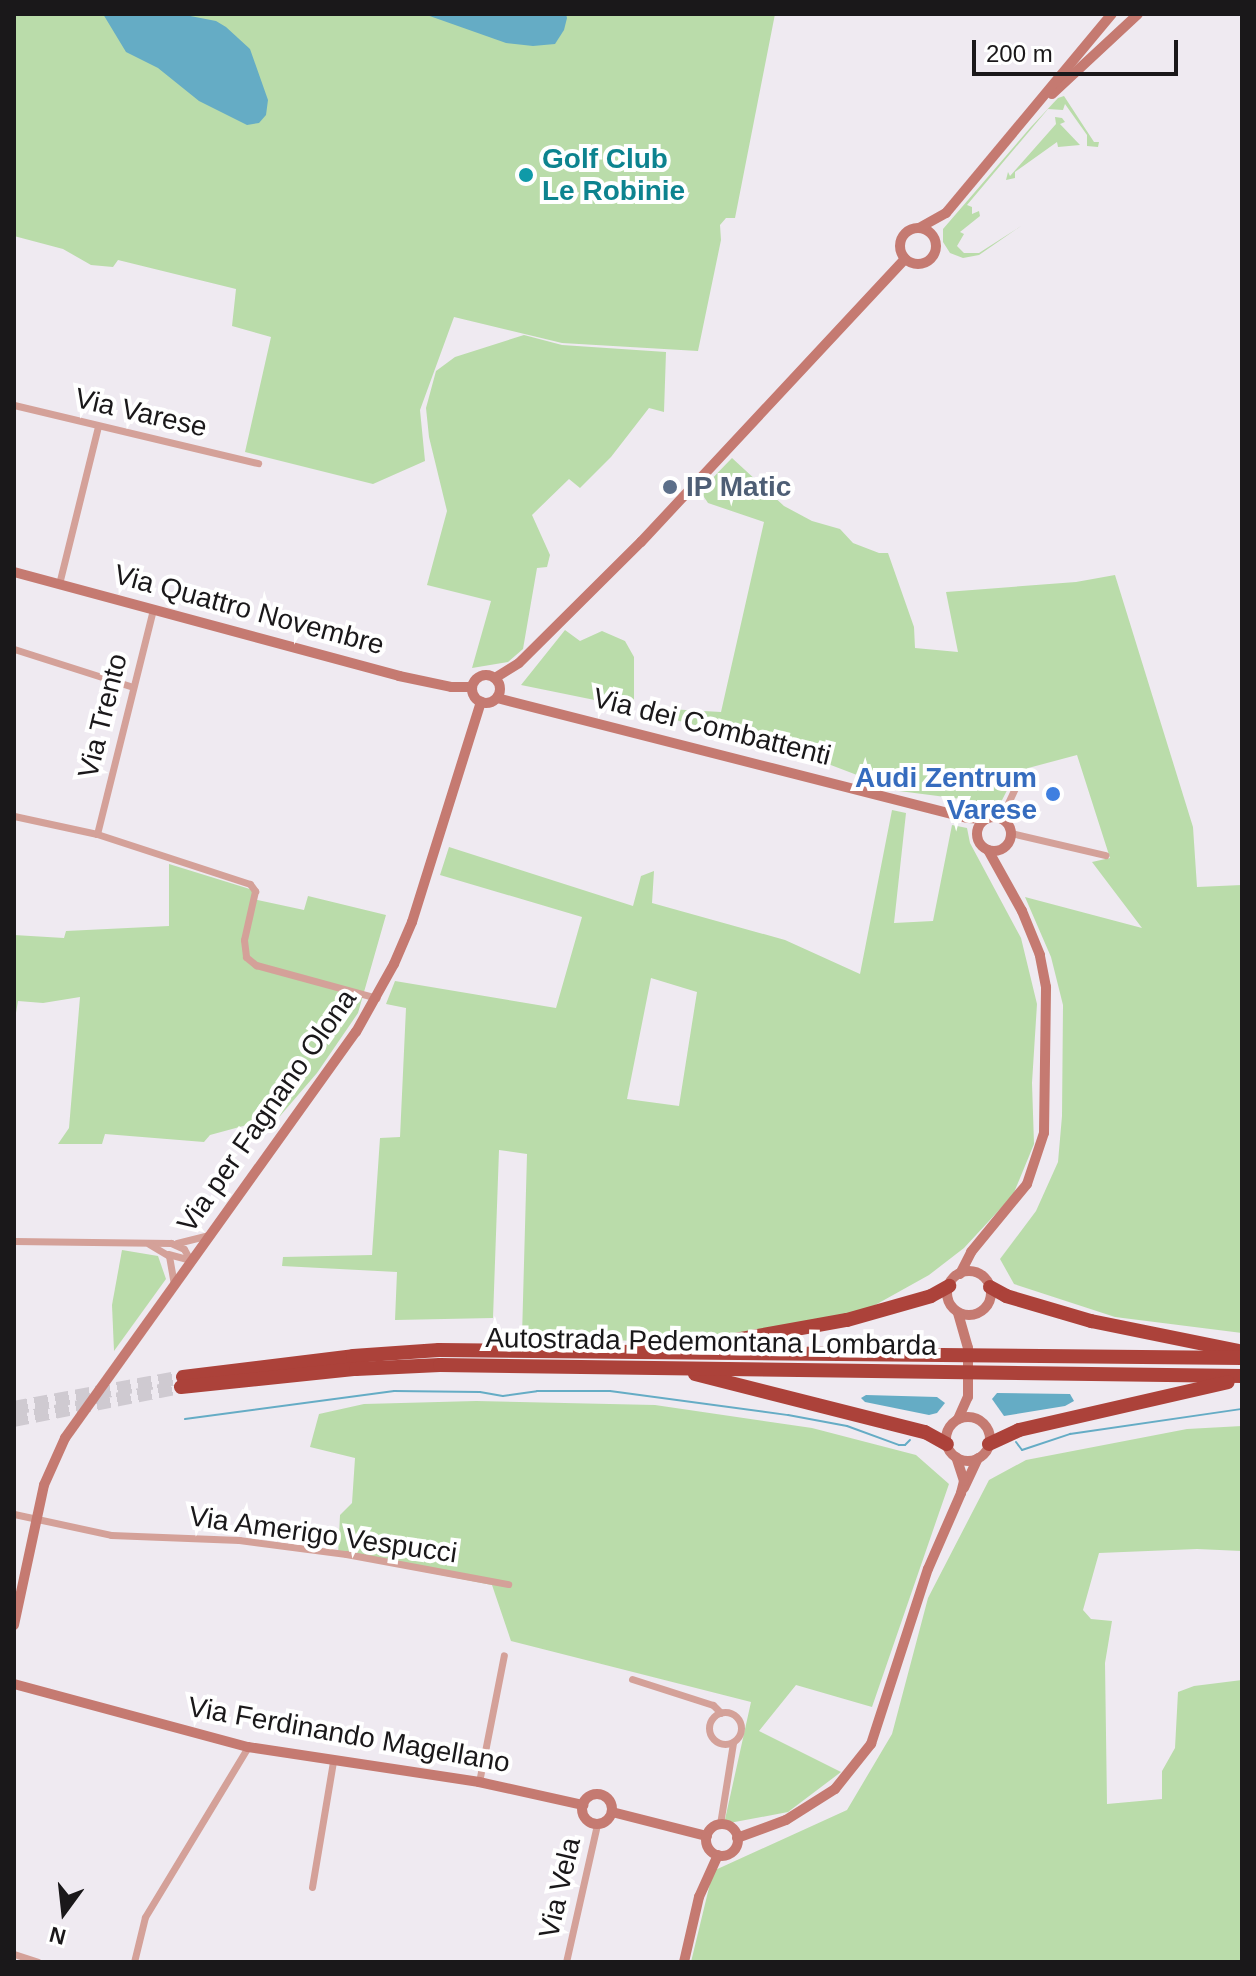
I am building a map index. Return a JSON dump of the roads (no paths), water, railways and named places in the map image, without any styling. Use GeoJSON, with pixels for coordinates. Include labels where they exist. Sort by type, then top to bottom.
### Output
{"type":"FeatureCollection","features":[{"type":"Feature","properties":{"kind":"highway"},"geometry":{"type":"LineString","coordinates":[[669,1352],[847,1320],[931,1296],[949,1286]]}},
{"type":"Feature","properties":{"kind":"highway"},"geometry":{"type":"LineString","coordinates":[[990,1287],[1006,1296],[1091,1321],[1242,1351]]}},
{"type":"Feature","properties":{"kind":"highway","name":"Autostrada Pedemontana Lombarda"},"geometry":{"type":"LineString","coordinates":[[1242,1358],[439,1350],[353,1356],[182,1382],[440,1365],[1242,1378]]}},
{"type":"Feature","properties":{"kind":"highway"},"geometry":{"type":"LineString","coordinates":[[671,1368],[925,1432],[952,1450]]}},
{"type":"Feature","properties":{"kind":"highway"},"geometry":{"type":"LineString","coordinates":[[989,1444],[1019,1430],[1242,1378]]}},
{"type":"Feature","properties":{"kind":"street"},"geometry":{"type":"LineString","coordinates":[[946,213],[936,251],[925,263],[915,264],[905,259],[900,250],[901,240],[907,232],[946,213],[1112,14]]}},
{"type":"Feature","properties":{"kind":"street"},"geometry":{"type":"LineString","coordinates":[[1028,117],[1138,14]]}},
{"type":"Feature","properties":{"kind":"street"},"geometry":{"type":"LineString","coordinates":[[919,228],[930,232],[936,242]]}},
{"type":"Feature","properties":{"kind":"street"},"geometry":{"type":"LineString","coordinates":[[495,678],[500,686],[497,698],[481,702],[474,696],[472,687],[479,677],[495,678],[519,663],[651,531],[905,259]]}},
{"type":"Feature","properties":{"kind":"street","name":"Via Varese"},"geometry":{"type":"LineString","coordinates":[[14,405],[258,463]]}},
{"type":"Feature","properties":{"kind":"street"},"geometry":{"type":"LineString","coordinates":[[59,584],[98,426]]}},
{"type":"Feature","properties":{"kind":"street","name":"Via Quattro Novembre"},"geometry":{"type":"LineString","coordinates":[[14,572],[399,676],[451,687],[472,687]]}},
{"type":"Feature","properties":{"kind":"street","name":"Via Trento"},"geometry":{"type":"LineString","coordinates":[[97,834],[153,609]]}},
{"type":"Feature","properties":{"kind":"street"},"geometry":{"type":"LineString","coordinates":[[14,649],[133,687]]}},
{"type":"Feature","properties":{"kind":"street","name":"Via dei Combattenti"},"geometry":{"type":"LineString","coordinates":[[497,698],[961,816],[1001,818]]}},
{"type":"Feature","properties":{"kind":"street","name":"Via per Fagnano Olona"},"geometry":{"type":"LineString","coordinates":[[14,1625],[44,1485],[65,1438],[377,998],[412,922],[481,702]]}},
{"type":"Feature","properties":{"kind":"street"},"geometry":{"type":"LineString","coordinates":[[1016,786],[1001,818],[1011,833],[1105,855]]}},
{"type":"Feature","properties":{"kind":"street"},"geometry":{"type":"LineString","coordinates":[[14,816],[97,834],[250,884],[255,891],[244,940],[246,957],[256,965],[377,998]]}},
{"type":"Feature","properties":{"kind":"street"},"geometry":{"type":"LineString","coordinates":[[961,816],[977,832],[979,843],[988,850],[1001,870],[1040,955],[1046,987],[1045,1123],[1039,1158],[1027,1184],[949,1286],[950,1303],[958,1312],[968,1342],[968,1394],[958,1419],[947,1433],[964,1481],[961,1493]]}},
{"type":"Feature","properties":{"kind":"street"},"geometry":{"type":"LineString","coordinates":[[977,832],[985,819]]}},
{"type":"Feature","properties":{"kind":"street"},"geometry":{"type":"LineString","coordinates":[[1001,870],[1004,847],[1011,833]]}},
{"type":"Feature","properties":{"kind":"street"},"geometry":{"type":"LineString","coordinates":[[988,850],[1004,847]]}},
{"type":"Feature","properties":{"kind":"street"},"geometry":{"type":"LineString","coordinates":[[14,1241],[171,1243],[209,1235]]}},
{"type":"Feature","properties":{"kind":"street"},"geometry":{"type":"LineString","coordinates":[[147,1243],[168,1254],[190,1260]]}},
{"type":"Feature","properties":{"kind":"street"},"geometry":{"type":"LineString","coordinates":[[171,1243],[184,1249],[190,1260]]}},
{"type":"Feature","properties":{"kind":"street"},"geometry":{"type":"LineString","coordinates":[[968,1342],[979,1313],[989,1303],[990,1287],[978,1273],[975,1258],[979,1243]]}},
{"type":"Feature","properties":{"kind":"street"},"geometry":{"type":"LineString","coordinates":[[168,1254],[174,1283]]}},
{"type":"Feature","properties":{"kind":"street"},"geometry":{"type":"LineString","coordinates":[[960,1274],[978,1273]]}},
{"type":"Feature","properties":{"kind":"street"},"geometry":{"type":"LineString","coordinates":[[958,1312],[979,1313]]}},
{"type":"Feature","properties":{"kind":"street"},"geometry":{"type":"LineString","coordinates":[[733,1743],[717,1742],[710,1734],[712,1718],[721,1713],[732,1713],[740,1720],[742,1731],[733,1743],[720,1824],[707,1836],[709,1850],[718,1855],[732,1851],[737,1838],[786,1820],[817,1802],[835,1789],[862,1759],[881,1720],[928,1569],[978,1458],[989,1444],[987,1427],[979,1420],[968,1394]]}},
{"type":"Feature","properties":{"kind":"street"},"geometry":{"type":"LineString","coordinates":[[958,1419],[979,1420]]}},
{"type":"Feature","properties":{"kind":"street"},"geometry":{"type":"LineString","coordinates":[[952,1450],[967,1460],[978,1458]]}},
{"type":"Feature","properties":{"kind":"street","name":"Via Amerigo Vespucci"},"geometry":{"type":"LineString","coordinates":[[14,1514],[111,1535],[214,1537],[346,1554],[508,1584]]}},
{"type":"Feature","properties":{"kind":"street"},"geometry":{"type":"LineString","coordinates":[[479,1782],[504,1655]]}},
{"type":"Feature","properties":{"kind":"street"},"geometry":{"type":"LineString","coordinates":[[632,1679],[713,1705],[721,1713]]}},
{"type":"Feature","properties":{"kind":"street","name":"Via Ferdinando Magellano"},"geometry":{"type":"LineString","coordinates":[[14,1682],[248,1747],[479,1782],[583,1805],[589,1797],[604,1795],[611,1802],[612,1812],[707,1836]]}},
{"type":"Feature","properties":{"kind":"street"},"geometry":{"type":"LineString","coordinates":[[134,1962],[145,1917],[248,1747]]}},
{"type":"Feature","properties":{"kind":"street"},"geometry":{"type":"LineString","coordinates":[[312,1887],[333,1762]]}},
{"type":"Feature","properties":{"kind":"street"},"geometry":{"type":"LineString","coordinates":[[583,1805],[585,1818],[597,1824],[608,1820],[612,1812]]}},
{"type":"Feature","properties":{"kind":"street","name":"Via Vela"},"geometry":{"type":"LineString","coordinates":[[566,1962],[597,1824]]}},
{"type":"Feature","properties":{"kind":"street"},"geometry":{"type":"LineString","coordinates":[[720,1824],[729,1826],[737,1838]]}},
{"type":"Feature","properties":{"kind":"street"},"geometry":{"type":"LineString","coordinates":[[684,1962],[699,1897],[718,1855]]}},
{"type":"Feature","properties":{"kind":"street"},"geometry":{"type":"LineString","coordinates":[[14,1954],[38,1962]]}},
{"type":"Feature","properties":{"kind":"water"},"geometry":{"type":"Polygon","coordinates":[[[103,14],[180,14],[216,21],[226,27],[250,49],[268,100],[266,115],[259,123],[247,125],[199,101],[158,68],[126,52],[103,14]]]}},
{"type":"Feature","properties":{"kind":"water"},"geometry":{"type":"Polygon","coordinates":[[[424,14],[566,14],[567,18],[555,44],[533,46],[506,43],[424,14]]]}},
{"type":"Feature","properties":{"kind":"water"},"geometry":{"type":"Polygon","coordinates":[[[997,1393],[1070,1394],[1074,1401],[1065,1406],[1004,1416],[992,1399],[997,1393]]]}},
{"type":"Feature","properties":{"kind":"water"},"geometry":{"type":"Polygon","coordinates":[[[866,1395],[937,1397],[945,1403],[937,1413],[929,1415],[865,1402],[861,1398],[866,1395]]]}},
{"type":"Feature","properties":{"kind":"waterway"},"geometry":{"type":"LineString","coordinates":[[185,1419],[394,1391],[480,1392],[503,1396],[537,1391],[610,1391],[847,1426],[899,1445],[905,1445],[910,1440]]}},
{"type":"Feature","properties":{"kind":"waterway"},"geometry":{"type":"LineString","coordinates":[[1016,1442],[1022,1450],[1070,1434],[1242,1409]]}},
{"type":"Feature","properties":{"kind":"tunnel"},"geometry":{"type":"LineString","coordinates":[[14,1408],[183,1377]]}},
{"type":"Feature","properties":{"kind":"tunnel"},"geometry":{"type":"LineString","coordinates":[[14,1420],[181,1387]]}},
{"type":"Feature","properties":{"kind":"place","name":"Golf Club Le Robinie"},"geometry":{"type":"Point","coordinates":[526,175]}},
{"type":"Feature","properties":{"kind":"place","name":"IP Matic"},"geometry":{"type":"Point","coordinates":[670,487]}},
{"type":"Feature","properties":{"kind":"place","name":"Audi Zentrum Varese"},"geometry":{"type":"Point","coordinates":[1053,794]}}]}
